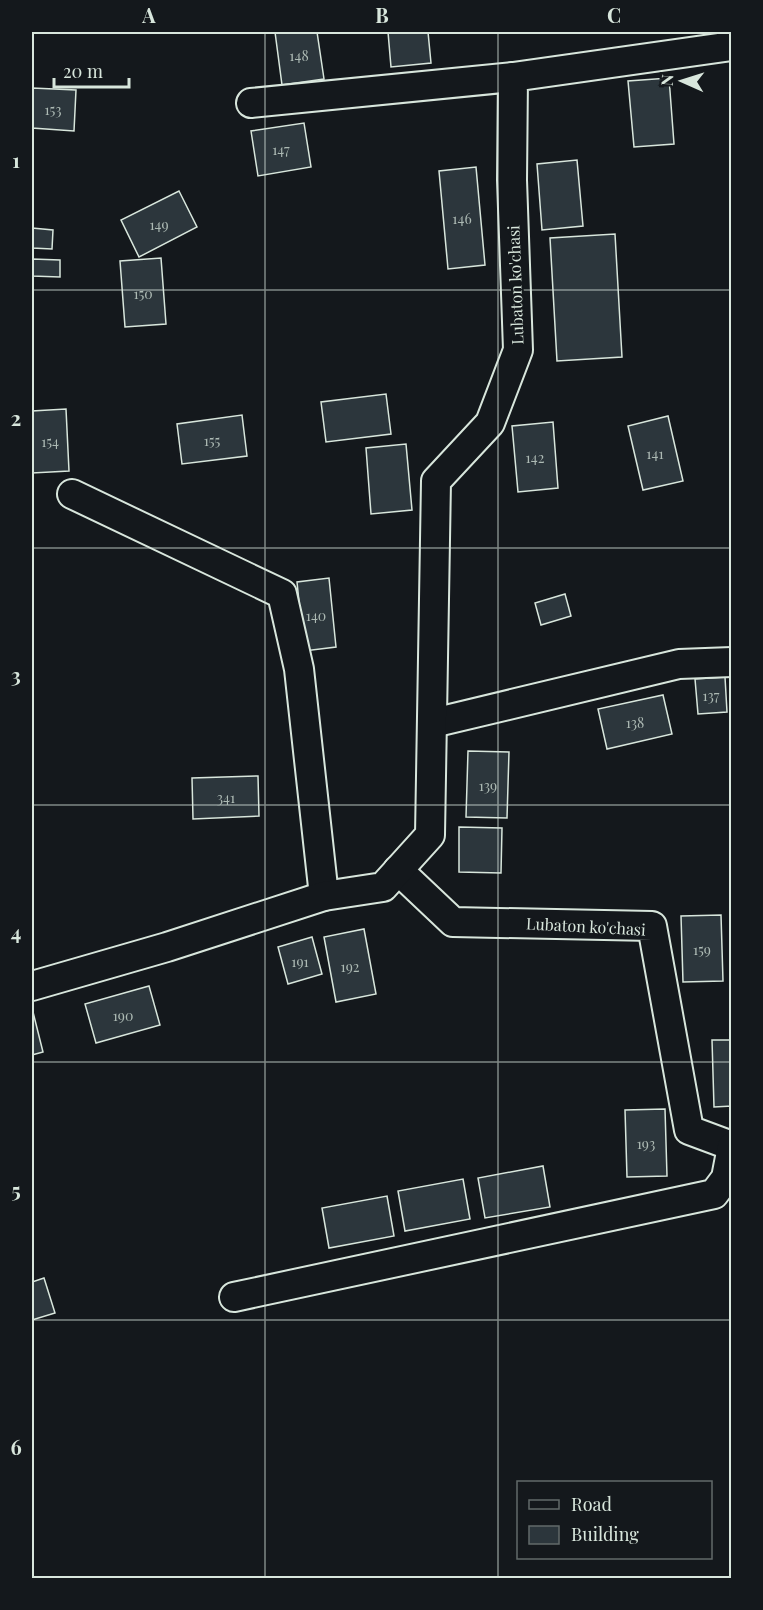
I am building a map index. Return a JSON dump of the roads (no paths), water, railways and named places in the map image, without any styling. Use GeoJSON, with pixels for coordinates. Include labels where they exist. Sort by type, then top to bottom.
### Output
{"type":"FeatureCollection","features":[{"type":"Feature","properties":{"kind":"street"},"geometry":{"type":"LineString","coordinates":[[251,103],[513,77],[732,46]]}},
{"type":"Feature","properties":{"kind":"street","name":"Lubaton ko'chasi"},"geometry":{"type":"LineString","coordinates":[[32,986],[167,947],[324,896],[382,886],[430,835],[436,481],[490,423],[518,350],[512,180],[513,77]]}},
{"type":"Feature","properties":{"kind":"street"},"geometry":{"type":"LineString","coordinates":[[72,494],[282,594],[299,669],[324,896]]}},
{"type":"Feature","properties":{"kind":"street"},"geometry":{"type":"LineString","coordinates":[[433,723],[679,664],[732,662]]}},
{"type":"Feature","properties":{"kind":"street","name":"Lubaton ko'chasi"},"geometry":{"type":"LineString","coordinates":[[398,870],[453,922],[651,926],[689,1130],[732,1146]]}},
{"type":"Feature","properties":{"kind":"street"},"geometry":{"type":"LineString","coordinates":[[234,1297],[714,1194],[726,1178],[732,1146]]}}]}
